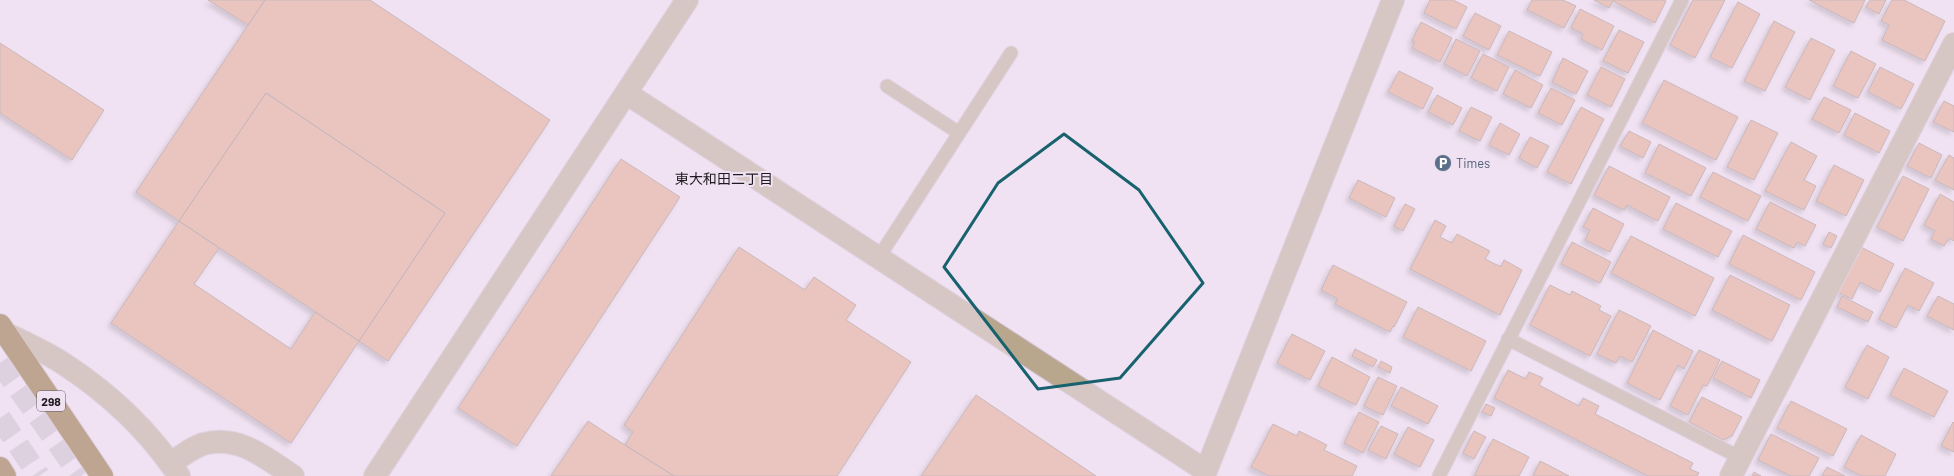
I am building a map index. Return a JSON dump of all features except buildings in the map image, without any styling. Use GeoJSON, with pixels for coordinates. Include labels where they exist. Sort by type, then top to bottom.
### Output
{"type":"FeatureCollection","features":[{"type":"Feature","properties":{"kind":"highway","name":"298"},"geometry":{"type":"LineString","coordinates":[[3,329],[102,476]]}},
{"type":"Feature","properties":{"kind":"highway"},"geometry":{"type":"LineString","coordinates":[[0,468],[5,476]]}},
{"type":"Feature","properties":{"kind":"street"},"geometry":{"type":"LineString","coordinates":[[375,476],[687,0]]}},
{"type":"Feature","properties":{"kind":"street"},"geometry":{"type":"LineString","coordinates":[[626,93],[879,257],[1205,474],[1393,0]]}},
{"type":"Feature","properties":{"kind":"street"},"geometry":{"type":"LineString","coordinates":[[1736,467],[1954,44]]}},
{"type":"Feature","properties":{"kind":"street"},"geometry":{"type":"LineString","coordinates":[[3,329],[63,364],[98,389],[135,421],[175,470],[203,444],[218,442],[236,443],[254,450],[293,476]]}},
{"type":"Feature","properties":{"kind":"lane"},"geometry":{"type":"LineString","coordinates":[[1438,476],[1682,0]]}},
{"type":"Feature","properties":{"kind":"lane"},"geometry":{"type":"LineString","coordinates":[[879,257],[1011,53]]}},
{"type":"Feature","properties":{"kind":"lane"},"geometry":{"type":"LineString","coordinates":[[887,86],[959,133]]}},
{"type":"Feature","properties":{"kind":"lane"},"geometry":{"type":"LineString","coordinates":[[1508,339],[1736,467]]}},
{"type":"Feature","properties":{"kind":"highlighted area"},"geometry":{"type":"Polygon","coordinates":[[[1064,134],[1139,190],[1203,283],[1120,378],[1038,389],[944,267],[998,183],[1064,134]]]}},
{"type":"Feature","properties":{"kind":"tunnel"},"geometry":{"type":"LineString","coordinates":[[0,363],[81,476]]}},
{"type":"Feature","properties":{"kind":"tunnel"},"geometry":{"type":"LineString","coordinates":[[0,418],[39,476]]}},
{"type":"Feature","properties":{"kind":"place","name":"Times"},"geometry":{"type":"Point","coordinates":[1443,163]}},
{"type":"Feature","properties":{"kind":"district","name":"東大和田二丁目"},"geometry":{"type":"Point","coordinates":[724,178]}}]}
